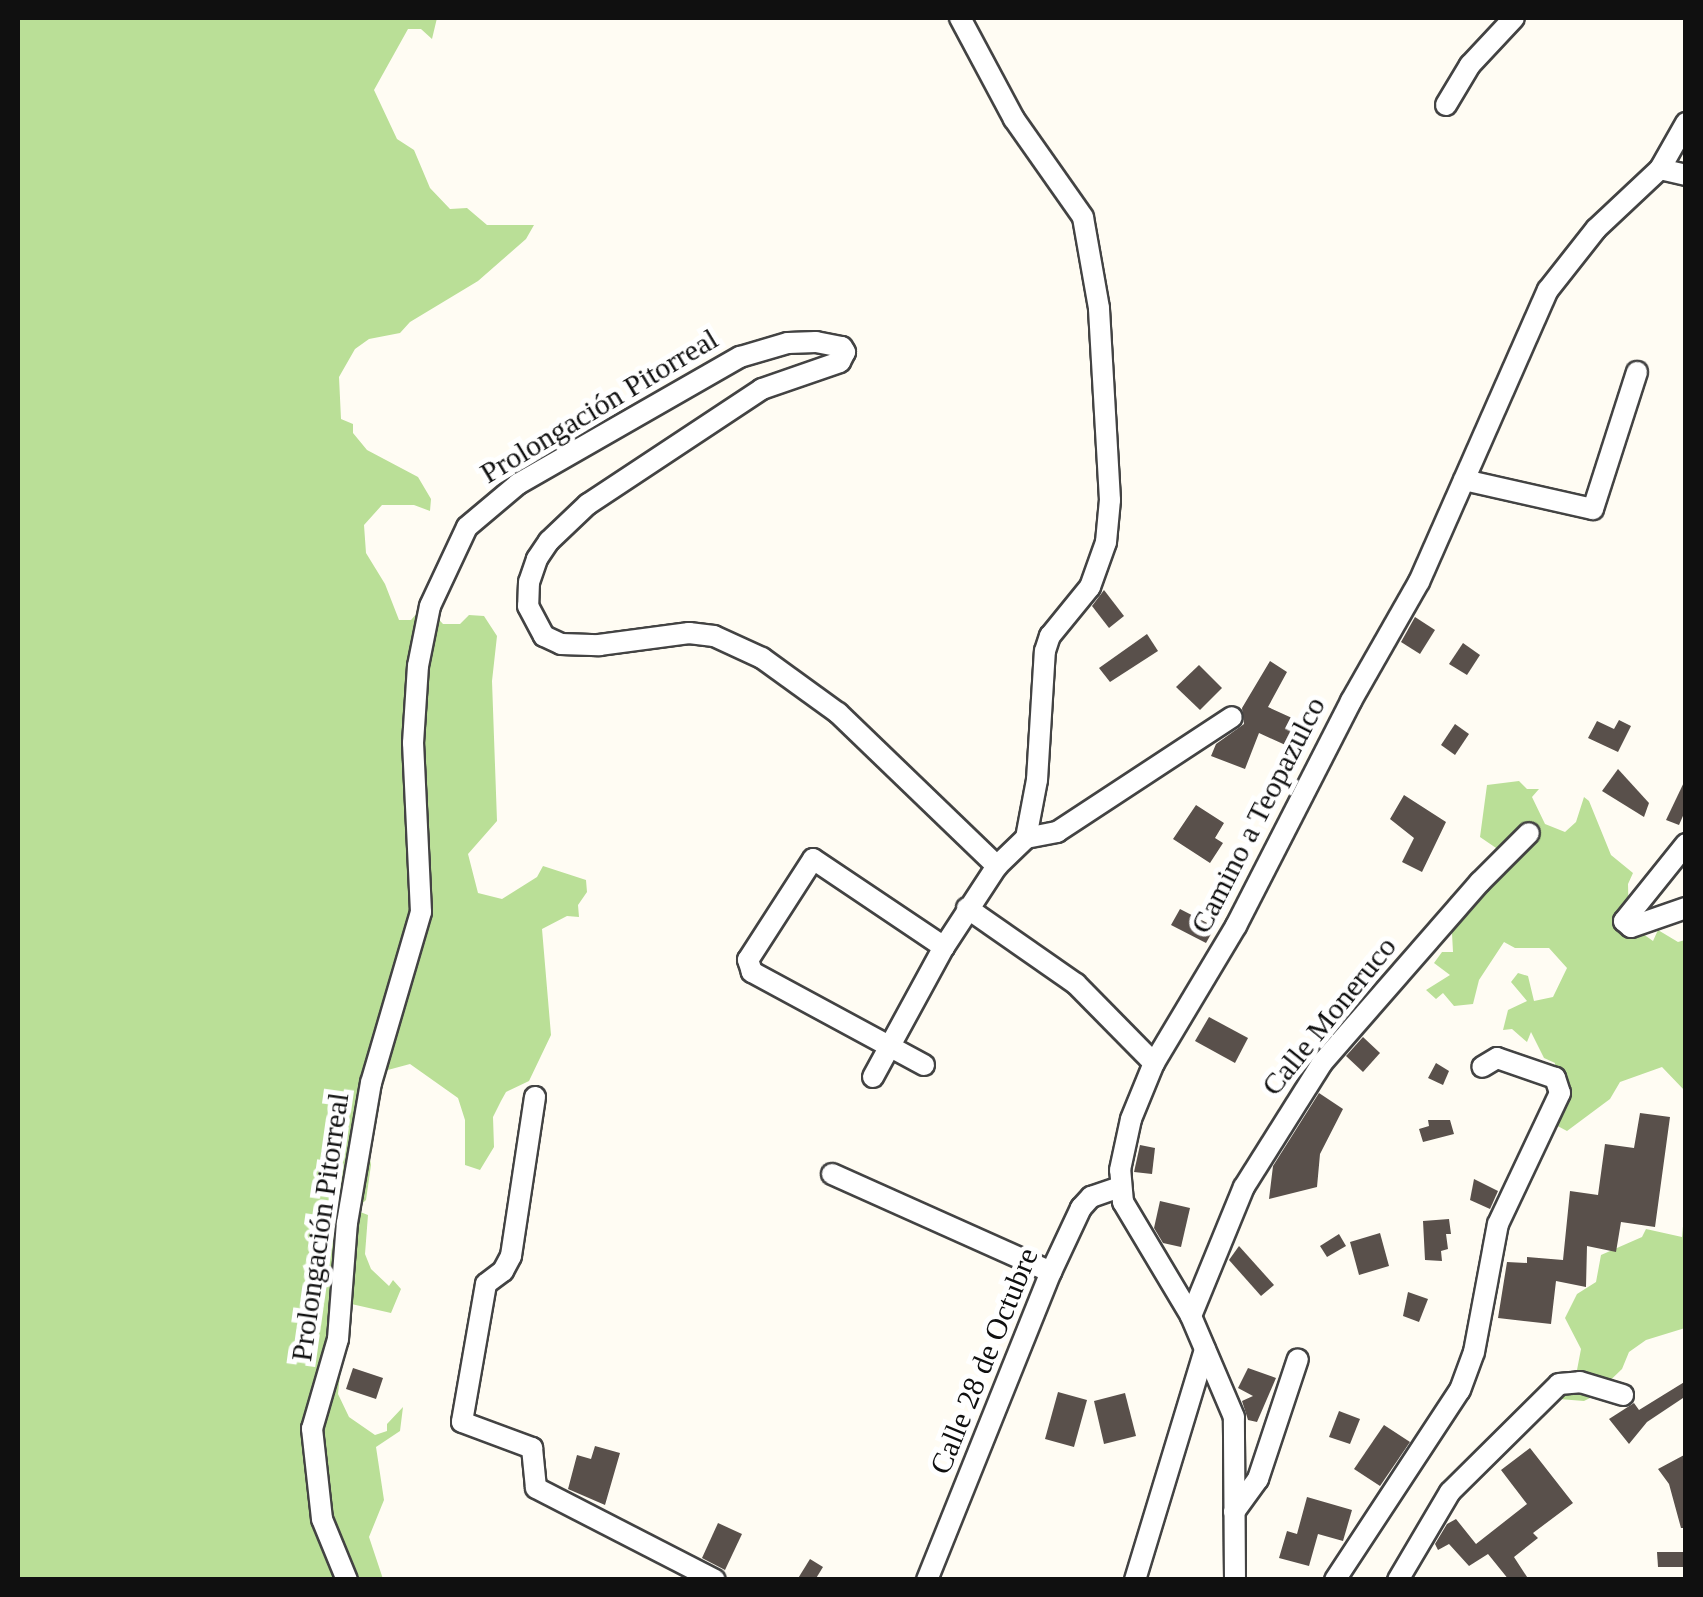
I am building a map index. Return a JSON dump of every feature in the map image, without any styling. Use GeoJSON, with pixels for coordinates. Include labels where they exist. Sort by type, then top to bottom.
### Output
{"type":"FeatureCollection","features":[{"type":"Feature","properties":{"kind":"street"},"geometry":{"type":"LineString","coordinates":[[960,18],[1014,119],[1084,217],[1099,308],[1110,521],[1090,586],[1050,636],[1045,651],[1036,780],[1026,838]]}},
{"type":"Feature","properties":{"kind":"street"},"geometry":{"type":"LineString","coordinates":[[1446,105],[1470,65],[1514,18]]}},
{"type":"Feature","properties":{"kind":"street","name":"Camino a Teopazulco"},"geometry":{"type":"LineString","coordinates":[[1120,1187],[1131,1119],[1154,1063],[1209,975],[1350,701],[1391,636],[1532,322],[1561,269],[1660,169],[1686,122]]}},
{"type":"Feature","properties":{"kind":"street"},"geometry":{"type":"LineString","coordinates":[[1660,169],[1686,175]]}},
{"type":"Feature","properties":{"kind":"street","name":"Prolongación Pitorreal"},"geometry":{"type":"LineString","coordinates":[[347,1580],[322,1519],[312,1429],[338,1339],[346,1223],[364,1119],[421,912],[412,743],[418,666],[430,606],[467,527],[518,484],[740,357],[788,343],[816,342],[842,347],[844,358],[840,362],[762,389],[588,504],[549,540],[529,582],[528,606],[544,636],[561,644],[599,646],[689,632],[714,636],[762,658],[838,713],[997,866]]}},
{"type":"Feature","properties":{"kind":"street"},"geometry":{"type":"LineString","coordinates":[[1464,480],[1593,509],[1637,372]]}},
{"type":"Feature","properties":{"kind":"street"},"geometry":{"type":"LineString","coordinates":[[873,1077],[894,1046],[940,945],[997,866],[1026,838],[1057,832],[1232,717]]}},
{"type":"Feature","properties":{"kind":"street","name":"Calle Moneruco"},"geometry":{"type":"LineString","coordinates":[[1191,1316],[1244,1187],[1322,1063],[1480,882],[1530,833]]}},
{"type":"Feature","properties":{"kind":"street"},"geometry":{"type":"LineString","coordinates":[[1686,844],[1624,922],[1631,927],[1686,908]]}},
{"type":"Feature","properties":{"kind":"street"},"geometry":{"type":"LineString","coordinates":[[924,1066],[894,1046],[752,972],[751,955],[814,860],[940,945]]}},
{"type":"Feature","properties":{"kind":"street"},"geometry":{"type":"LineString","coordinates":[[967,908],[1076,984],[1154,1063]]}},
{"type":"Feature","properties":{"kind":"street"},"geometry":{"type":"LineString","coordinates":[[1335,1580],[1460,1390],[1474,1352],[1498,1224],[1560,1086],[1555,1078],[1498,1058],[1482,1067]]}},
{"type":"Feature","properties":{"kind":"street"},"geometry":{"type":"LineString","coordinates":[[535,1097],[511,1256],[508,1266],[486,1284],[462,1422],[532,1448],[532,1478],[542,1492],[716,1580]]}},
{"type":"Feature","properties":{"kind":"street"},"geometry":{"type":"LineString","coordinates":[[832,1174],[1051,1272]]}},
{"type":"Feature","properties":{"kind":"street"},"geometry":{"type":"LineString","coordinates":[[1120,1187],[1147,1248],[1191,1316],[1234,1417],[1236,1580]]}},
{"type":"Feature","properties":{"kind":"street","name":"Calle 28 de Octubre"},"geometry":{"type":"LineString","coordinates":[[927,1580],[1051,1272],[1081,1208],[1090,1197],[1120,1187]]}},
{"type":"Feature","properties":{"kind":"street"},"geometry":{"type":"LineString","coordinates":[[1135,1580],[1205,1349]]}},
{"type":"Feature","properties":{"kind":"street"},"geometry":{"type":"LineString","coordinates":[[1234,1512],[1258,1479],[1298,1359]]}},
{"type":"Feature","properties":{"kind":"street"},"geometry":{"type":"LineString","coordinates":[[1398,1580],[1450,1492],[1560,1384],[1580,1382],[1623,1394]]}},
{"type":"Feature","properties":{"kind":"green space"},"geometry":{"type":"Polygon","coordinates":[[[18,18],[437,18],[432,39],[421,29],[408,29],[374,90],[397,139],[414,150],[430,188],[450,209],[467,208],[487,225],[534,225],[526,239],[478,281],[410,322],[400,333],[369,339],[355,349],[339,377],[341,419],[353,424],[353,433],[367,450],[418,477],[431,499],[430,511],[414,505],[382,505],[364,525],[366,553],[385,584],[399,620],[411,620],[419,611],[433,613],[443,624],[460,624],[469,615],[484,616],[497,636],[492,681],[497,821],[468,854],[478,893],[502,899],[537,877],[543,866],[586,880],[587,892],[578,905],[579,917],[567,916],[542,929],[551,1035],[529,1081],[506,1092],[501,1101],[493,1117],[494,1147],[480,1170],[465,1165],[465,1120],[458,1098],[410,1064],[384,1071],[365,1128],[371,1165],[366,1200],[355,1210],[368,1215],[365,1254],[371,1269],[389,1286],[393,1280],[401,1289],[391,1313],[347,1303],[338,1394],[349,1417],[375,1435],[387,1431],[387,1424],[403,1407],[400,1431],[376,1447],[384,1500],[369,1537],[383,1579],[18,1579],[18,18]]]}},
{"type":"Feature","properties":{"kind":"green space"},"geometry":{"type":"Polygon","coordinates":[[[1519,781],[1527,789],[1539,789],[1532,797],[1545,824],[1565,832],[1576,822],[1584,797],[1589,801],[1611,855],[1633,873],[1628,884],[1629,924],[1653,941],[1658,930],[1678,942],[1685,940],[1685,1091],[1662,1067],[1620,1082],[1610,1099],[1567,1131],[1552,1123],[1555,1063],[1544,1058],[1531,1032],[1527,1042],[1512,1029],[1503,1030],[1508,1010],[1527,1001],[1511,982],[1518,973],[1528,976],[1534,1001],[1553,997],[1567,968],[1549,948],[1515,948],[1504,942],[1479,980],[1473,1004],[1454,1006],[1443,993],[1436,999],[1426,990],[1450,975],[1434,963],[1442,952],[1453,952],[1450,896],[1475,891],[1499,850],[1480,837],[1487,785],[1519,781]]]}},
{"type":"Feature","properties":{"kind":"green space"},"geometry":{"type":"Polygon","coordinates":[[[1685,1204],[1685,1328],[1646,1340],[1629,1352],[1622,1369],[1594,1396],[1584,1401],[1559,1399],[1554,1380],[1577,1370],[1581,1349],[1565,1318],[1577,1294],[1596,1282],[1601,1255],[1642,1237],[1646,1229],[1682,1237],[1685,1204]]]}},
{"type":"Feature","properties":{"kind":"building"},"geometry":{"type":"Polygon","coordinates":[[[1104,590],[1124,616],[1109,628],[1092,606],[1104,590]]]}},
{"type":"Feature","properties":{"kind":"building"},"geometry":{"type":"Polygon","coordinates":[[[1415,617],[1435,630],[1420,654],[1401,642],[1415,617]]]}},
{"type":"Feature","properties":{"kind":"building"},"geometry":{"type":"Polygon","coordinates":[[[1147,634],[1158,651],[1110,682],[1099,668],[1147,634]]]}},
{"type":"Feature","properties":{"kind":"building"},"geometry":{"type":"Polygon","coordinates":[[[1463,643],[1480,655],[1467,675],[1449,664],[1463,643]]]}},
{"type":"Feature","properties":{"kind":"building"},"geometry":{"type":"Polygon","coordinates":[[[1270,661],[1287,672],[1268,707],[1314,728],[1303,753],[1259,733],[1245,769],[1211,756],[1216,744],[1244,724],[1242,708],[1270,661]]]}},
{"type":"Feature","properties":{"kind":"building"},"geometry":{"type":"Polygon","coordinates":[[[1199,665],[1222,688],[1200,710],[1176,687],[1199,665]]]}},
{"type":"Feature","properties":{"kind":"building"},"geometry":{"type":"Polygon","coordinates":[[[1619,720],[1631,726],[1618,752],[1588,738],[1597,721],[1614,729],[1619,720]]]}},
{"type":"Feature","properties":{"kind":"building"},"geometry":{"type":"Polygon","coordinates":[[[1455,724],[1469,734],[1455,755],[1441,745],[1455,724]]]}},
{"type":"Feature","properties":{"kind":"building"},"geometry":{"type":"Polygon","coordinates":[[[1618,769],[1649,803],[1644,817],[1602,791],[1618,769]]]}},
{"type":"Feature","properties":{"kind":"building"},"geometry":{"type":"Polygon","coordinates":[[[1686,778],[1686,809],[1679,825],[1666,820],[1686,778]]]}},
{"type":"Feature","properties":{"kind":"building"},"geometry":{"type":"Polygon","coordinates":[[[1404,795],[1446,822],[1422,872],[1402,862],[1414,838],[1390,819],[1404,795]]]}},
{"type":"Feature","properties":{"kind":"building"},"geometry":{"type":"Polygon","coordinates":[[[1196,805],[1224,823],[1215,838],[1223,843],[1210,863],[1173,839],[1196,805]]]}},
{"type":"Feature","properties":{"kind":"building"},"geometry":{"type":"Polygon","coordinates":[[[1180,909],[1215,927],[1206,943],[1171,925],[1180,909]]]}},
{"type":"Feature","properties":{"kind":"building"},"geometry":{"type":"Polygon","coordinates":[[[1209,1017],[1248,1038],[1235,1063],[1195,1041],[1209,1017]]]}},
{"type":"Feature","properties":{"kind":"building"},"geometry":{"type":"Polygon","coordinates":[[[1363,1037],[1380,1053],[1363,1072],[1346,1056],[1363,1037]]]}},
{"type":"Feature","properties":{"kind":"building"},"geometry":{"type":"Polygon","coordinates":[[[1436,1063],[1449,1071],[1443,1085],[1428,1078],[1436,1063]]]}},
{"type":"Feature","properties":{"kind":"building"},"geometry":{"type":"Polygon","coordinates":[[[1319,1093],[1343,1109],[1320,1154],[1317,1187],[1269,1199],[1273,1166],[1319,1093]]]}},
{"type":"Feature","properties":{"kind":"building"},"geometry":{"type":"Polygon","coordinates":[[[1640,1113],[1670,1117],[1655,1227],[1621,1222],[1616,1252],[1587,1246],[1586,1287],[1556,1281],[1551,1324],[1498,1318],[1507,1262],[1527,1263],[1527,1257],[1563,1260],[1570,1191],[1598,1195],[1605,1144],[1634,1148],[1640,1113]]]}},
{"type":"Feature","properties":{"kind":"building"},"geometry":{"type":"Polygon","coordinates":[[[1428,1120],[1450,1120],[1454,1134],[1423,1142],[1419,1129],[1429,1126],[1428,1120]]]}},
{"type":"Feature","properties":{"kind":"building"},"geometry":{"type":"Polygon","coordinates":[[[1140,1145],[1155,1148],[1152,1174],[1134,1172],[1140,1145]]]}},
{"type":"Feature","properties":{"kind":"building"},"geometry":{"type":"Polygon","coordinates":[[[1474,1179],[1498,1191],[1490,1209],[1470,1200],[1474,1179]]]}},
{"type":"Feature","properties":{"kind":"building"},"geometry":{"type":"Polygon","coordinates":[[[1160,1201],[1190,1208],[1181,1247],[1163,1243],[1154,1228],[1160,1201]]]}},
{"type":"Feature","properties":{"kind":"building"},"geometry":{"type":"Polygon","coordinates":[[[1449,1219],[1451,1234],[1446,1234],[1448,1249],[1441,1251],[1442,1261],[1425,1260],[1423,1221],[1449,1219]]]}},
{"type":"Feature","properties":{"kind":"building"},"geometry":{"type":"Polygon","coordinates":[[[1380,1233],[1389,1266],[1359,1275],[1350,1242],[1380,1233]]]}},
{"type":"Feature","properties":{"kind":"building"},"geometry":{"type":"Polygon","coordinates":[[[1339,1234],[1346,1246],[1327,1257],[1320,1246],[1339,1234]]]}},
{"type":"Feature","properties":{"kind":"building"},"geometry":{"type":"Polygon","coordinates":[[[1239,1246],[1274,1285],[1261,1296],[1229,1260],[1239,1246]]]}},
{"type":"Feature","properties":{"kind":"building"},"geometry":{"type":"Polygon","coordinates":[[[1408,1292],[1428,1299],[1419,1322],[1403,1316],[1408,1292]]]}},
{"type":"Feature","properties":{"kind":"building"},"geometry":{"type":"Polygon","coordinates":[[[353,1368],[383,1378],[376,1399],[346,1389],[353,1368]]]}},
{"type":"Feature","properties":{"kind":"building"},"geometry":{"type":"Polygon","coordinates":[[[1248,1368],[1276,1378],[1257,1422],[1248,1420],[1242,1401],[1253,1396],[1238,1388],[1248,1368]]]}},
{"type":"Feature","properties":{"kind":"building"},"geometry":{"type":"Polygon","coordinates":[[[1686,1381],[1686,1396],[1647,1422],[1629,1444],[1609,1419],[1634,1403],[1639,1410],[1686,1381]]]}},
{"type":"Feature","properties":{"kind":"building"},"geometry":{"type":"Polygon","coordinates":[[[1058,1392],[1087,1400],[1074,1447],[1045,1439],[1058,1392]]]}},
{"type":"Feature","properties":{"kind":"building"},"geometry":{"type":"Polygon","coordinates":[[[1125,1393],[1136,1436],[1104,1444],[1094,1401],[1125,1393]]]}},
{"type":"Feature","properties":{"kind":"building"},"geometry":{"type":"Polygon","coordinates":[[[1339,1411],[1360,1419],[1350,1444],[1329,1437],[1339,1411]]]}},
{"type":"Feature","properties":{"kind":"building"},"geometry":{"type":"Polygon","coordinates":[[[1384,1425],[1410,1442],[1380,1486],[1354,1469],[1384,1425]]]}},
{"type":"Feature","properties":{"kind":"building"},"geometry":{"type":"Polygon","coordinates":[[[595,1446],[620,1453],[605,1505],[568,1489],[577,1455],[591,1459],[595,1446]]]}},
{"type":"Feature","properties":{"kind":"building"},"geometry":{"type":"Polygon","coordinates":[[[1530,1448],[1573,1503],[1533,1533],[1538,1538],[1514,1557],[1529,1580],[1509,1580],[1488,1554],[1469,1566],[1449,1544],[1438,1550],[1435,1544],[1447,1524],[1456,1519],[1476,1544],[1527,1504],[1501,1470],[1530,1448]]]}},
{"type":"Feature","properties":{"kind":"building"},"geometry":{"type":"Polygon","coordinates":[[[1686,1454],[1686,1528],[1681,1528],[1669,1484],[1658,1469],[1686,1454]]]}},
{"type":"Feature","properties":{"kind":"building"},"geometry":{"type":"Polygon","coordinates":[[[1307,1497],[1352,1510],[1343,1541],[1318,1534],[1309,1566],[1279,1558],[1287,1531],[1297,1534],[1307,1497]]]}},
{"type":"Feature","properties":{"kind":"building"},"geometry":{"type":"Polygon","coordinates":[[[718,1523],[742,1534],[725,1570],[702,1558],[718,1523]]]}},
{"type":"Feature","properties":{"kind":"building"},"geometry":{"type":"Polygon","coordinates":[[[1657,1552],[1684,1552],[1684,1567],[1658,1567],[1657,1552]]]}},
{"type":"Feature","properties":{"kind":"building"},"geometry":{"type":"Polygon","coordinates":[[[810,1559],[823,1567],[815,1580],[797,1580],[810,1559]]]}}]}
